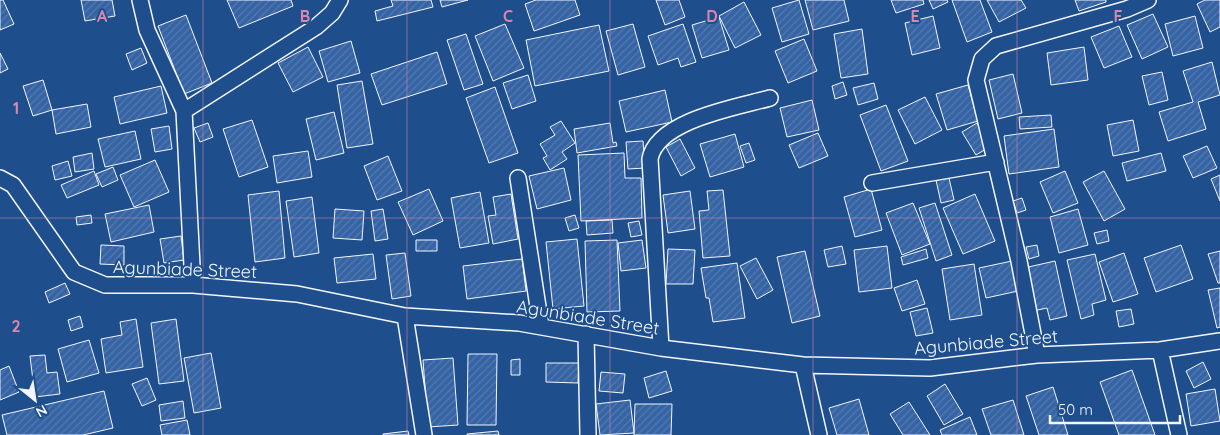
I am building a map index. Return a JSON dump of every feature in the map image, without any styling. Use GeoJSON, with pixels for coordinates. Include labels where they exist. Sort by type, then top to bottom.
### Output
{"type":"FeatureCollection","features":[{"type":"Feature","properties":{"kind":"street"},"geometry":{"type":"LineString","coordinates":[[140,0],[147,30],[184,111],[193,285]]}},
{"type":"Feature","properties":{"kind":"street"},"geometry":{"type":"LineString","coordinates":[[184,111],[316,26],[332,13],[340,0]]}},
{"type":"Feature","properties":{"kind":"street"},"geometry":{"type":"LineString","coordinates":[[1037,355],[1019,262],[976,80],[982,59],[996,46],[1127,9],[1148,0]]}},
{"type":"Feature","properties":{"kind":"street"},"geometry":{"type":"LineString","coordinates":[[661,348],[650,159],[652,150],[671,130],[703,116],[770,98]]}},
{"type":"Feature","properties":{"kind":"street"},"geometry":{"type":"LineString","coordinates":[[872,183],[996,162]]}},
{"type":"Feature","properties":{"kind":"street","name":"Agunbiade Street"},"geometry":{"type":"LineString","coordinates":[[0,178],[14,185],[74,272],[105,285],[193,285],[297,294],[405,316],[519,322],[661,348],[803,364],[930,368],[1037,355],[1160,350],[1220,341]]}},
{"type":"Feature","properties":{"kind":"street"},"geometry":{"type":"LineString","coordinates":[[518,178],[541,326]]}},
{"type":"Feature","properties":{"kind":"street"},"geometry":{"type":"LineString","coordinates":[[405,316],[424,435]]}},
{"type":"Feature","properties":{"kind":"street"},"geometry":{"type":"LineString","coordinates":[[586,334],[588,435]]}},
{"type":"Feature","properties":{"kind":"street"},"geometry":{"type":"LineString","coordinates":[[1160,350],[1179,435]]}},
{"type":"Feature","properties":{"kind":"street"},"geometry":{"type":"LineString","coordinates":[[803,364],[819,435]]}},
{"type":"Feature","properties":{"kind":"building"},"geometry":{"type":"Polygon","coordinates":[[[0,0],[3,0],[14,24],[0,30],[0,0]]]}},
{"type":"Feature","properties":{"kind":"building"},"geometry":{"type":"Polygon","coordinates":[[[81,0],[112,0],[115,16],[85,21],[81,0]]]}},
{"type":"Feature","properties":{"kind":"building"},"geometry":{"type":"Polygon","coordinates":[[[227,0],[291,0],[293,6],[239,28],[227,0]]]}},
{"type":"Feature","properties":{"kind":"building"},"geometry":{"type":"Polygon","coordinates":[[[391,0],[431,0],[433,7],[377,21],[375,11],[393,6],[391,0]]]}},
{"type":"Feature","properties":{"kind":"building"},"geometry":{"type":"Polygon","coordinates":[[[440,0],[468,0],[442,7],[440,0]]]}},
{"type":"Feature","properties":{"kind":"building"},"geometry":{"type":"Polygon","coordinates":[[[536,0],[575,0],[580,15],[534,31],[525,4],[536,0]]]}},
{"type":"Feature","properties":{"kind":"building"},"geometry":{"type":"Polygon","coordinates":[[[656,0],[679,0],[685,17],[665,25],[656,0]]]}},
{"type":"Feature","properties":{"kind":"building"},"geometry":{"type":"Polygon","coordinates":[[[799,0],[809,34],[782,42],[772,8],[799,0]]]}},
{"type":"Feature","properties":{"kind":"building"},"geometry":{"type":"Polygon","coordinates":[[[805,0],[844,0],[849,21],[813,30],[805,0]]]}},
{"type":"Feature","properties":{"kind":"building"},"geometry":{"type":"Polygon","coordinates":[[[891,0],[923,0],[924,4],[896,13],[891,0]]]}},
{"type":"Feature","properties":{"kind":"building"},"geometry":{"type":"Polygon","coordinates":[[[929,0],[947,0],[948,2],[933,9],[929,0]]]}},
{"type":"Feature","properties":{"kind":"building"},"geometry":{"type":"Polygon","coordinates":[[[952,0],[980,0],[992,32],[967,42],[952,0]]]}},
{"type":"Feature","properties":{"kind":"building"},"geometry":{"type":"Polygon","coordinates":[[[987,0],[1021,0],[1026,8],[999,22],[987,0]]]}},
{"type":"Feature","properties":{"kind":"building"},"geometry":{"type":"Polygon","coordinates":[[[1075,0],[1106,0],[1106,2],[1079,11],[1075,0]]]}},
{"type":"Feature","properties":{"kind":"building"},"geometry":{"type":"Polygon","coordinates":[[[1205,0],[1220,0],[1220,27],[1210,32],[1197,4],[1205,0]]]}},
{"type":"Feature","properties":{"kind":"building"},"geometry":{"type":"Polygon","coordinates":[[[744,2],[761,35],[735,48],[719,16],[744,2]]]}},
{"type":"Feature","properties":{"kind":"building"},"geometry":{"type":"Polygon","coordinates":[[[1153,14],[1168,47],[1142,59],[1127,25],[1153,14]]]}},
{"type":"Feature","properties":{"kind":"building"},"geometry":{"type":"Polygon","coordinates":[[[186,15],[212,83],[184,94],[158,26],[186,15]]]}},
{"type":"Feature","properties":{"kind":"building"},"geometry":{"type":"Polygon","coordinates":[[[933,16],[940,48],[912,55],[905,23],[933,16]]]}},
{"type":"Feature","properties":{"kind":"building"},"geometry":{"type":"Polygon","coordinates":[[[1195,16],[1203,48],[1173,56],[1165,24],[1195,16]]]}},
{"type":"Feature","properties":{"kind":"building"},"geometry":{"type":"Polygon","coordinates":[[[719,17],[729,50],[702,58],[692,25],[719,17]]]}},
{"type":"Feature","properties":{"kind":"building"},"geometry":{"type":"Polygon","coordinates":[[[505,24],[524,68],[493,81],[475,36],[505,24]]]}},
{"type":"Feature","properties":{"kind":"building"},"geometry":{"type":"Polygon","coordinates":[[[633,24],[645,67],[618,75],[606,31],[633,24]]]}},
{"type":"Feature","properties":{"kind":"building"},"geometry":{"type":"Polygon","coordinates":[[[683,24],[696,62],[681,67],[678,58],[658,65],[648,36],[683,24]]]}},
{"type":"Feature","properties":{"kind":"building"},"geometry":{"type":"Polygon","coordinates":[[[599,25],[609,71],[535,86],[526,40],[599,25]]]}},
{"type":"Feature","properties":{"kind":"building"},"geometry":{"type":"Polygon","coordinates":[[[1119,26],[1132,57],[1104,68],[1091,37],[1119,26]]]}},
{"type":"Feature","properties":{"kind":"building"},"geometry":{"type":"Polygon","coordinates":[[[862,29],[868,74],[841,78],[834,34],[862,29]]]}},
{"type":"Feature","properties":{"kind":"building"},"geometry":{"type":"Polygon","coordinates":[[[466,34],[483,84],[464,90],[447,40],[466,34]]]}},
{"type":"Feature","properties":{"kind":"building"},"geometry":{"type":"Polygon","coordinates":[[[804,39],[817,71],[788,83],[775,51],[804,39]]]}},
{"type":"Feature","properties":{"kind":"building"},"geometry":{"type":"Polygon","coordinates":[[[351,41],[360,73],[328,82],[319,51],[351,41]]]}},
{"type":"Feature","properties":{"kind":"building"},"geometry":{"type":"Polygon","coordinates":[[[308,47],[323,77],[293,92],[278,63],[308,47]]]}},
{"type":"Feature","properties":{"kind":"building"},"geometry":{"type":"Polygon","coordinates":[[[1084,47],[1088,80],[1051,85],[1047,53],[1084,47]]]}},
{"type":"Feature","properties":{"kind":"building"},"geometry":{"type":"Polygon","coordinates":[[[141,48],[147,63],[132,70],[126,54],[141,48]]]}},
{"type":"Feature","properties":{"kind":"building"},"geometry":{"type":"Polygon","coordinates":[[[437,52],[447,84],[382,105],[371,74],[437,52]]]}},
{"type":"Feature","properties":{"kind":"building"},"geometry":{"type":"Polygon","coordinates":[[[0,53],[8,69],[0,73],[0,53]]]}},
{"type":"Feature","properties":{"kind":"building"},"geometry":{"type":"Polygon","coordinates":[[[1212,62],[1220,95],[1198,102],[1206,129],[1168,141],[1159,112],[1193,102],[1183,71],[1212,62]]]}},
{"type":"Feature","properties":{"kind":"building"},"geometry":{"type":"Polygon","coordinates":[[[1162,72],[1168,100],[1149,105],[1142,76],[1162,72]]]}},
{"type":"Feature","properties":{"kind":"building"},"geometry":{"type":"Polygon","coordinates":[[[1013,74],[1022,113],[998,119],[989,80],[1013,74]]]}},
{"type":"Feature","properties":{"kind":"building"},"geometry":{"type":"Polygon","coordinates":[[[528,75],[536,101],[512,109],[503,83],[528,75]]]}},
{"type":"Feature","properties":{"kind":"building"},"geometry":{"type":"Polygon","coordinates":[[[43,80],[52,110],[33,116],[23,86],[43,80]]]}},
{"type":"Feature","properties":{"kind":"building"},"geometry":{"type":"Polygon","coordinates":[[[362,81],[373,144],[347,148],[337,85],[362,81]]]}},
{"type":"Feature","properties":{"kind":"building"},"geometry":{"type":"Polygon","coordinates":[[[843,82],[847,95],[835,99],[832,86],[843,82]]]}},
{"type":"Feature","properties":{"kind":"building"},"geometry":{"type":"Polygon","coordinates":[[[874,83],[878,99],[858,105],[853,88],[874,83]]]}},
{"type":"Feature","properties":{"kind":"building"},"geometry":{"type":"Polygon","coordinates":[[[968,85],[978,121],[947,130],[936,94],[968,85]]]}},
{"type":"Feature","properties":{"kind":"building"},"geometry":{"type":"Polygon","coordinates":[[[161,86],[167,113],[120,124],[114,97],[161,86]]]}},
{"type":"Feature","properties":{"kind":"building"},"geometry":{"type":"Polygon","coordinates":[[[495,87],[518,153],[489,163],[466,98],[495,87]]]}},
{"type":"Feature","properties":{"kind":"building"},"geometry":{"type":"Polygon","coordinates":[[[665,90],[672,122],[626,132],[619,101],[665,90]]]}},
{"type":"Feature","properties":{"kind":"building"},"geometry":{"type":"Polygon","coordinates":[[[925,97],[942,130],[915,144],[898,110],[925,97]]]}},
{"type":"Feature","properties":{"kind":"building"},"geometry":{"type":"Polygon","coordinates":[[[812,100],[819,130],[787,137],[780,108],[812,100]]]}},
{"type":"Feature","properties":{"kind":"building"},"geometry":{"type":"Polygon","coordinates":[[[87,104],[91,127],[56,134],[52,110],[87,104]]]}},
{"type":"Feature","properties":{"kind":"building"},"geometry":{"type":"Polygon","coordinates":[[[886,105],[908,161],[881,171],[860,115],[886,105]]]}},
{"type":"Feature","properties":{"kind":"building"},"geometry":{"type":"Polygon","coordinates":[[[334,112],[344,153],[316,160],[306,119],[334,112]]]}},
{"type":"Feature","properties":{"kind":"building"},"geometry":{"type":"Polygon","coordinates":[[[1051,115],[1052,127],[1020,129],[1019,117],[1051,115]]]}},
{"type":"Feature","properties":{"kind":"building"},"geometry":{"type":"Polygon","coordinates":[[[252,120],[268,167],[239,177],[223,129],[252,120]]]}},
{"type":"Feature","properties":{"kind":"building"},"geometry":{"type":"Polygon","coordinates":[[[1133,120],[1139,151],[1113,156],[1107,125],[1133,120]]]}},
{"type":"Feature","properties":{"kind":"building"},"geometry":{"type":"Polygon","coordinates":[[[561,121],[575,143],[562,152],[567,159],[550,170],[543,158],[547,156],[540,144],[555,135],[550,127],[561,121]]]}},
{"type":"Feature","properties":{"kind":"building"},"geometry":{"type":"Polygon","coordinates":[[[208,123],[213,137],[200,142],[194,128],[208,123]]]}},
{"type":"Feature","properties":{"kind":"building"},"geometry":{"type":"Polygon","coordinates":[[[610,123],[613,143],[616,142],[617,146],[577,153],[574,129],[610,123]]]}},
{"type":"Feature","properties":{"kind":"building"},"geometry":{"type":"Polygon","coordinates":[[[977,123],[991,146],[976,155],[962,132],[977,123]]]}},
{"type":"Feature","properties":{"kind":"building"},"geometry":{"type":"Polygon","coordinates":[[[169,126],[172,149],[155,152],[151,129],[169,126]]]}},
{"type":"Feature","properties":{"kind":"building"},"geometry":{"type":"Polygon","coordinates":[[[1054,129],[1059,167],[1009,174],[1004,136],[1054,129]]]}},
{"type":"Feature","properties":{"kind":"building"},"geometry":{"type":"Polygon","coordinates":[[[135,131],[141,159],[105,167],[98,139],[135,131]]]}},
{"type":"Feature","properties":{"kind":"building"},"geometry":{"type":"Polygon","coordinates":[[[818,133],[828,156],[799,168],[789,145],[818,133]]]}},
{"type":"Feature","properties":{"kind":"building"},"geometry":{"type":"Polygon","coordinates":[[[735,134],[744,167],[710,177],[700,144],[735,134]]]}},
{"type":"Feature","properties":{"kind":"building"},"geometry":{"type":"Polygon","coordinates":[[[680,139],[695,168],[681,176],[666,147],[680,139]]]}},
{"type":"Feature","properties":{"kind":"building"},"geometry":{"type":"Polygon","coordinates":[[[643,141],[645,168],[628,169],[626,142],[643,141]]]}},
{"type":"Feature","properties":{"kind":"building"},"geometry":{"type":"Polygon","coordinates":[[[749,143],[755,160],[746,163],[740,146],[749,143]]]}},
{"type":"Feature","properties":{"kind":"building"},"geometry":{"type":"Polygon","coordinates":[[[1207,146],[1217,168],[1193,178],[1183,156],[1207,146]]]}},
{"type":"Feature","properties":{"kind":"building"},"geometry":{"type":"Polygon","coordinates":[[[308,151],[312,177],[277,183],[273,156],[308,151]]]}},
{"type":"Feature","properties":{"kind":"building"},"geometry":{"type":"Polygon","coordinates":[[[92,153],[94,169],[75,172],[73,157],[92,153]]]}},
{"type":"Feature","properties":{"kind":"building"},"geometry":{"type":"Polygon","coordinates":[[[624,153],[625,178],[641,178],[642,218],[581,221],[578,155],[624,153]]]}},
{"type":"Feature","properties":{"kind":"building"},"geometry":{"type":"Polygon","coordinates":[[[1161,153],[1166,171],[1127,181],[1122,163],[1161,153]]]}},
{"type":"Feature","properties":{"kind":"building"},"geometry":{"type":"Polygon","coordinates":[[[388,156],[402,191],[377,200],[364,166],[388,156]]]}},
{"type":"Feature","properties":{"kind":"building"},"geometry":{"type":"Polygon","coordinates":[[[155,160],[169,192],[134,207],[120,175],[155,160]]]}},
{"type":"Feature","properties":{"kind":"building"},"geometry":{"type":"Polygon","coordinates":[[[68,161],[72,176],[55,180],[52,166],[68,161]]]}},
{"type":"Feature","properties":{"kind":"building"},"geometry":{"type":"Polygon","coordinates":[[[113,167],[118,180],[102,187],[96,174],[113,167]]]}},
{"type":"Feature","properties":{"kind":"building"},"geometry":{"type":"Polygon","coordinates":[[[564,168],[571,200],[537,209],[529,176],[564,168]]]}},
{"type":"Feature","properties":{"kind":"building"},"geometry":{"type":"Polygon","coordinates":[[[94,171],[99,185],[67,198],[61,185],[94,171]]]}},
{"type":"Feature","properties":{"kind":"building"},"geometry":{"type":"Polygon","coordinates":[[[1065,171],[1078,203],[1053,213],[1040,182],[1065,171]]]}},
{"type":"Feature","properties":{"kind":"building"},"geometry":{"type":"Polygon","coordinates":[[[1104,171],[1125,209],[1104,221],[1083,182],[1104,171]]]}},
{"type":"Feature","properties":{"kind":"building"},"geometry":{"type":"Polygon","coordinates":[[[1220,175],[1220,201],[1211,179],[1220,175]]]}},
{"type":"Feature","properties":{"kind":"building"},"geometry":{"type":"Polygon","coordinates":[[[949,178],[954,200],[941,203],[936,180],[949,178]]]}},
{"type":"Feature","properties":{"kind":"building"},"geometry":{"type":"Polygon","coordinates":[[[429,189],[443,221],[413,235],[398,202],[429,189]]]}},
{"type":"Feature","properties":{"kind":"building"},"geometry":{"type":"Polygon","coordinates":[[[871,189],[882,230],[855,237],[844,197],[871,189]]]}},
{"type":"Feature","properties":{"kind":"building"},"geometry":{"type":"Polygon","coordinates":[[[723,190],[730,256],[703,258],[699,211],[709,210],[707,191],[723,190]]]}},
{"type":"Feature","properties":{"kind":"building"},"geometry":{"type":"Polygon","coordinates":[[[279,191],[285,258],[255,262],[248,195],[279,191]]]}},
{"type":"Feature","properties":{"kind":"building"},"geometry":{"type":"Polygon","coordinates":[[[690,191],[695,229],[668,233],[663,195],[690,191]]]}},
{"type":"Feature","properties":{"kind":"building"},"geometry":{"type":"Polygon","coordinates":[[[480,192],[489,243],[460,248],[451,198],[480,192]]]}},
{"type":"Feature","properties":{"kind":"building"},"geometry":{"type":"Polygon","coordinates":[[[511,194],[518,239],[493,244],[488,216],[496,215],[493,197],[511,194]]]}},
{"type":"Feature","properties":{"kind":"building"},"geometry":{"type":"Polygon","coordinates":[[[975,194],[995,241],[963,254],[943,208],[975,194]]]}},
{"type":"Feature","properties":{"kind":"building"},"geometry":{"type":"Polygon","coordinates":[[[312,197],[319,253],[294,257],[286,201],[312,197]]]}},
{"type":"Feature","properties":{"kind":"building"},"geometry":{"type":"Polygon","coordinates":[[[1022,198],[1026,210],[1017,213],[1013,201],[1022,198]]]}},
{"type":"Feature","properties":{"kind":"building"},"geometry":{"type":"Polygon","coordinates":[[[913,203],[930,244],[902,255],[886,213],[913,203]]]}},
{"type":"Feature","properties":{"kind":"building"},"geometry":{"type":"Polygon","coordinates":[[[935,203],[952,255],[936,261],[919,208],[935,203]]]}},
{"type":"Feature","properties":{"kind":"building"},"geometry":{"type":"Polygon","coordinates":[[[149,205],[154,232],[111,242],[105,214],[149,205]]]}},
{"type":"Feature","properties":{"kind":"building"},"geometry":{"type":"Polygon","coordinates":[[[335,209],[364,211],[362,240],[333,238],[335,209]]]}},
{"type":"Feature","properties":{"kind":"building"},"geometry":{"type":"Polygon","coordinates":[[[383,209],[388,239],[375,241],[371,211],[383,209]]]}},
{"type":"Feature","properties":{"kind":"building"},"geometry":{"type":"Polygon","coordinates":[[[1078,209],[1088,245],[1059,253],[1050,217],[1078,209]]]}},
{"type":"Feature","properties":{"kind":"building"},"geometry":{"type":"Polygon","coordinates":[[[91,215],[92,223],[77,225],[76,217],[91,215]]]}},
{"type":"Feature","properties":{"kind":"building"},"geometry":{"type":"Polygon","coordinates":[[[575,215],[579,228],[569,231],[565,218],[575,215]]]}},
{"type":"Feature","properties":{"kind":"building"},"geometry":{"type":"Polygon","coordinates":[[[612,220],[613,233],[587,235],[586,221],[612,220]]]}},
{"type":"Feature","properties":{"kind":"building"},"geometry":{"type":"Polygon","coordinates":[[[639,221],[642,235],[631,237],[628,223],[639,221]]]}},
{"type":"Feature","properties":{"kind":"building"},"geometry":{"type":"Polygon","coordinates":[[[1107,230],[1109,241],[1097,244],[1094,233],[1107,230]]]}},
{"type":"Feature","properties":{"kind":"building"},"geometry":{"type":"Polygon","coordinates":[[[181,236],[184,260],[164,263],[160,239],[181,236]]]}},
{"type":"Feature","properties":{"kind":"building"},"geometry":{"type":"Polygon","coordinates":[[[577,239],[584,306],[553,309],[546,242],[577,239]]]}},
{"type":"Feature","properties":{"kind":"building"},"geometry":{"type":"Polygon","coordinates":[[[416,240],[437,240],[437,251],[416,251],[416,240]]]}},
{"type":"Feature","properties":{"kind":"building"},"geometry":{"type":"Polygon","coordinates":[[[617,240],[620,311],[587,312],[585,241],[617,240]]]}},
{"type":"Feature","properties":{"kind":"building"},"geometry":{"type":"Polygon","coordinates":[[[642,240],[646,268],[621,271],[618,243],[642,240]]]}},
{"type":"Feature","properties":{"kind":"building"},"geometry":{"type":"Polygon","coordinates":[[[101,245],[124,246],[124,265],[100,264],[101,245]]]}},
{"type":"Feature","properties":{"kind":"building"},"geometry":{"type":"Polygon","coordinates":[[[1037,245],[1039,256],[1029,259],[1026,247],[1037,245]]]}},
{"type":"Feature","properties":{"kind":"building"},"geometry":{"type":"Polygon","coordinates":[[[1181,245],[1193,279],[1156,292],[1144,258],[1181,245]]]}},
{"type":"Feature","properties":{"kind":"building"},"geometry":{"type":"Polygon","coordinates":[[[842,246],[846,264],[828,267],[824,250],[842,246]]]}},
{"type":"Feature","properties":{"kind":"building"},"geometry":{"type":"Polygon","coordinates":[[[887,246],[892,288],[859,292],[854,250],[887,246]]]}},
{"type":"Feature","properties":{"kind":"building"},"geometry":{"type":"Polygon","coordinates":[[[668,249],[695,250],[693,284],[666,284],[668,249]]]}},
{"type":"Feature","properties":{"kind":"building"},"geometry":{"type":"Polygon","coordinates":[[[926,249],[928,258],[903,265],[901,257],[926,249]]]}},
{"type":"Feature","properties":{"kind":"building"},"geometry":{"type":"Polygon","coordinates":[[[805,251],[820,316],[792,323],[777,257],[805,251]]]}},
{"type":"Feature","properties":{"kind":"building"},"geometry":{"type":"Polygon","coordinates":[[[1220,251],[1220,283],[1218,283],[1208,254],[1220,251]]]}},
{"type":"Feature","properties":{"kind":"building"},"geometry":{"type":"Polygon","coordinates":[[[405,253],[411,296],[392,299],[386,255],[405,253]]]}},
{"type":"Feature","properties":{"kind":"building"},"geometry":{"type":"Polygon","coordinates":[[[1124,253],[1138,294],[1113,302],[1099,262],[1124,253]]]}},
{"type":"Feature","properties":{"kind":"building"},"geometry":{"type":"Polygon","coordinates":[[[373,254],[376,279],[337,283],[334,258],[373,254]]]}},
{"type":"Feature","properties":{"kind":"building"},"geometry":{"type":"Polygon","coordinates":[[[1095,254],[1106,300],[1092,304],[1094,315],[1081,319],[1067,260],[1095,254]]]}},
{"type":"Feature","properties":{"kind":"building"},"geometry":{"type":"Polygon","coordinates":[[[756,258],[773,290],[757,299],[740,266],[756,258]]]}},
{"type":"Feature","properties":{"kind":"building"},"geometry":{"type":"Polygon","coordinates":[[[522,259],[526,291],[467,299],[463,266],[522,259]]]}},
{"type":"Feature","properties":{"kind":"building"},"geometry":{"type":"Polygon","coordinates":[[[1012,261],[1018,291],[986,298],[979,268],[1012,261]]]}},
{"type":"Feature","properties":{"kind":"building"},"geometry":{"type":"Polygon","coordinates":[[[1055,261],[1067,316],[1050,320],[1047,308],[1033,311],[1024,268],[1055,261]]]}},
{"type":"Feature","properties":{"kind":"building"},"geometry":{"type":"Polygon","coordinates":[[[737,263],[745,318],[713,322],[709,298],[706,298],[701,268],[737,263]]]}},
{"type":"Feature","properties":{"kind":"building"},"geometry":{"type":"Polygon","coordinates":[[[974,264],[982,315],[950,320],[942,269],[974,264]]]}},
{"type":"Feature","properties":{"kind":"building"},"geometry":{"type":"Polygon","coordinates":[[[917,280],[925,304],[902,311],[894,288],[917,280]]]}},
{"type":"Feature","properties":{"kind":"building"},"geometry":{"type":"Polygon","coordinates":[[[65,283],[70,294],[49,303],[45,292],[65,283]]]}},
{"type":"Feature","properties":{"kind":"building"},"geometry":{"type":"Polygon","coordinates":[[[1220,288],[1220,327],[1217,328],[1208,290],[1220,288]]]}},
{"type":"Feature","properties":{"kind":"building"},"geometry":{"type":"Polygon","coordinates":[[[927,308],[933,333],[916,336],[910,312],[927,308]]]}},
{"type":"Feature","properties":{"kind":"building"},"geometry":{"type":"Polygon","coordinates":[[[1131,309],[1134,324],[1119,327],[1116,311],[1131,309]]]}},
{"type":"Feature","properties":{"kind":"building"},"geometry":{"type":"Polygon","coordinates":[[[80,316],[83,327],[71,331],[68,320],[80,316]]]}},
{"type":"Feature","properties":{"kind":"building"},"geometry":{"type":"Polygon","coordinates":[[[136,319],[143,367],[106,373],[101,339],[122,335],[120,322],[136,319]]]}},
{"type":"Feature","properties":{"kind":"building"},"geometry":{"type":"Polygon","coordinates":[[[176,319],[184,381],[159,384],[151,323],[176,319]]]}},
{"type":"Feature","properties":{"kind":"building"},"geometry":{"type":"Polygon","coordinates":[[[89,340],[99,373],[67,382],[58,349],[89,340]]]}},
{"type":"Feature","properties":{"kind":"building"},"geometry":{"type":"Polygon","coordinates":[[[211,353],[221,408],[194,413],[184,358],[211,353]]]}},
{"type":"Feature","properties":{"kind":"building"},"geometry":{"type":"Polygon","coordinates":[[[468,354],[497,354],[496,425],[467,425],[468,354]]]}},
{"type":"Feature","properties":{"kind":"building"},"geometry":{"type":"Polygon","coordinates":[[[45,355],[47,373],[57,372],[60,394],[35,397],[30,356],[45,355]]]}},
{"type":"Feature","properties":{"kind":"building"},"geometry":{"type":"Polygon","coordinates":[[[453,358],[458,425],[428,427],[423,360],[453,358]]]}},
{"type":"Feature","properties":{"kind":"building"},"geometry":{"type":"Polygon","coordinates":[[[520,359],[520,375],[511,375],[511,360],[520,359]]]}},
{"type":"Feature","properties":{"kind":"building"},"geometry":{"type":"Polygon","coordinates":[[[1203,362],[1211,379],[1194,388],[1186,371],[1203,362]]]}},
{"type":"Feature","properties":{"kind":"building"},"geometry":{"type":"Polygon","coordinates":[[[546,363],[579,363],[578,383],[546,382],[546,363]]]}},
{"type":"Feature","properties":{"kind":"building"},"geometry":{"type":"Polygon","coordinates":[[[9,366],[19,392],[0,400],[0,370],[9,366]]]}},
{"type":"Feature","properties":{"kind":"building"},"geometry":{"type":"Polygon","coordinates":[[[1132,370],[1155,435],[1119,435],[1100,382],[1132,370]]]}},
{"type":"Feature","properties":{"kind":"building"},"geometry":{"type":"Polygon","coordinates":[[[666,371],[672,391],[649,398],[644,378],[666,371]]]}},
{"type":"Feature","properties":{"kind":"building"},"geometry":{"type":"Polygon","coordinates":[[[601,372],[625,374],[623,393],[599,391],[601,372]]]}},
{"type":"Feature","properties":{"kind":"building"},"geometry":{"type":"Polygon","coordinates":[[[147,378],[156,400],[142,406],[132,384],[147,378]]]}},
{"type":"Feature","properties":{"kind":"building"},"geometry":{"type":"Polygon","coordinates":[[[945,384],[963,414],[944,425],[927,396],[945,384]]]}},
{"type":"Feature","properties":{"kind":"building"},"geometry":{"type":"Polygon","coordinates":[[[1053,387],[1068,435],[1039,435],[1026,396],[1053,387]]]}},
{"type":"Feature","properties":{"kind":"building"},"geometry":{"type":"Polygon","coordinates":[[[1215,389],[1220,421],[1191,426],[1186,394],[1215,389]]]}},
{"type":"Feature","properties":{"kind":"building"},"geometry":{"type":"Polygon","coordinates":[[[104,391],[113,428],[83,435],[7,435],[2,415],[104,391]]]}},
{"type":"Feature","properties":{"kind":"building"},"geometry":{"type":"Polygon","coordinates":[[[859,399],[869,435],[837,435],[829,408],[859,399]]]}},
{"type":"Feature","properties":{"kind":"building"},"geometry":{"type":"Polygon","coordinates":[[[630,400],[634,433],[600,435],[596,404],[630,400]]]}},
{"type":"Feature","properties":{"kind":"building"},"geometry":{"type":"Polygon","coordinates":[[[1013,400],[1024,435],[991,435],[982,409],[1013,400]]]}},
{"type":"Feature","properties":{"kind":"building"},"geometry":{"type":"Polygon","coordinates":[[[183,401],[185,418],[161,421],[159,405],[183,401]]]}},
{"type":"Feature","properties":{"kind":"building"},"geometry":{"type":"Polygon","coordinates":[[[909,402],[930,435],[903,435],[890,414],[909,402]]]}},
{"type":"Feature","properties":{"kind":"building"},"geometry":{"type":"Polygon","coordinates":[[[635,404],[672,404],[671,435],[634,435],[635,404]]]}},
{"type":"Feature","properties":{"kind":"building"},"geometry":{"type":"Polygon","coordinates":[[[970,417],[977,435],[942,435],[940,430],[970,417]]]}},
{"type":"Feature","properties":{"kind":"building"},"geometry":{"type":"Polygon","coordinates":[[[187,420],[190,435],[162,435],[160,425],[187,420]]]}},
{"type":"Feature","properties":{"kind":"building"},"geometry":{"type":"Polygon","coordinates":[[[408,431],[409,435],[383,435],[383,434],[408,431]]]}},
{"type":"Feature","properties":{"kind":"building"},"geometry":{"type":"Polygon","coordinates":[[[498,431],[499,435],[467,435],[467,434],[498,431]]]}}]}
